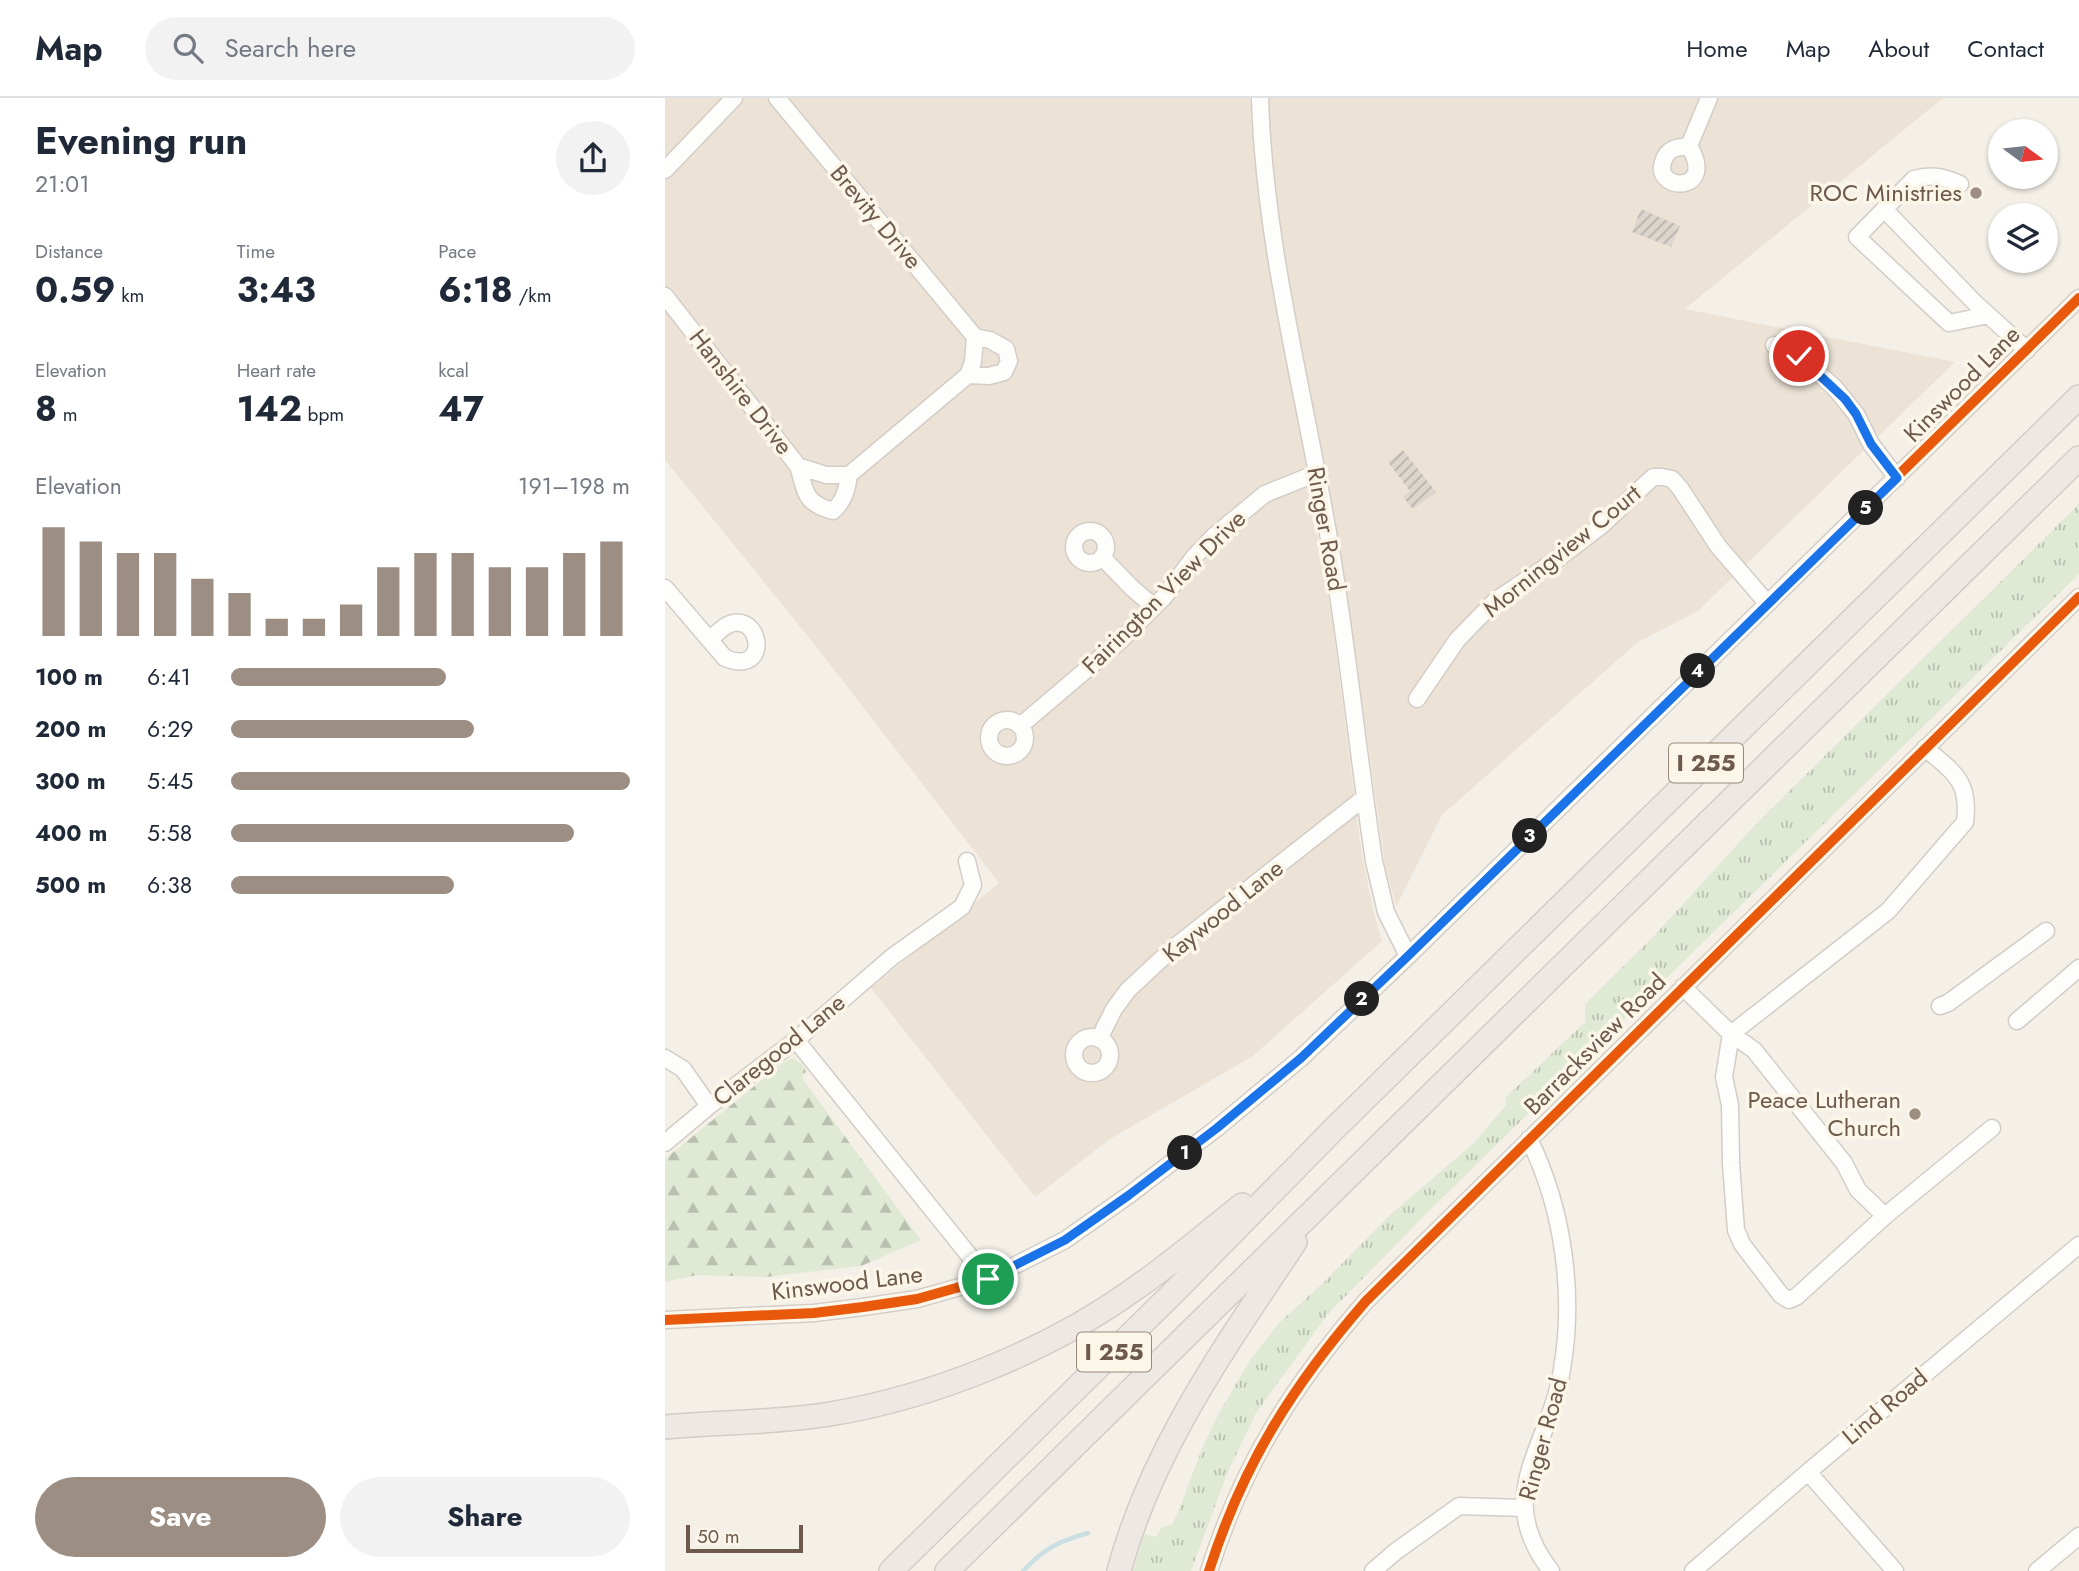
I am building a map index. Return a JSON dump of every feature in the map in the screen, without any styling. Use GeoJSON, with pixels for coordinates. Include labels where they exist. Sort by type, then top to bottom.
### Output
{"type":"FeatureCollection","features":[{"type":"Feature","properties":{"kind":"highway","name":"I 255"},"geometry":{"type":"LineString","coordinates":[[891,1571],[1170,1296],[1333,1130],[2079,397]]}},
{"type":"Feature","properties":{"kind":"highway","name":"I 255"},"geometry":{"type":"LineString","coordinates":[[947,1571],[2079,458]]}},
{"type":"Feature","properties":{"kind":"highway"},"geometry":{"type":"LineString","coordinates":[[665,1427],[831,1414],[916,1393],[994,1366],[1045,1342],[1132,1292],[1333,1130]]}},
{"type":"Feature","properties":{"kind":"highway"},"geometry":{"type":"LineString","coordinates":[[1119,1571],[1142,1503],[1178,1425],[1208,1373],[1320,1205]]}},
{"type":"Feature","properties":{"kind":"street"},"geometry":{"type":"LineString","coordinates":[[665,170],[734,98]]}},
{"type":"Feature","properties":{"kind":"street","name":"Brevity Drive"},"geometry":{"type":"LineString","coordinates":[[777,98],[975,337],[991,340],[1006,349],[1009,361],[1004,372],[989,376],[968,375]]}},
{"type":"Feature","properties":{"kind":"street","name":"Ringer Road"},"geometry":{"type":"LineString","coordinates":[[1260,98],[1265,165],[1279,272],[1330,542],[1374,861],[1386,912],[1408,956]]}},
{"type":"Feature","properties":{"kind":"street"},"geometry":{"type":"LineString","coordinates":[[1689,146],[1709,98]]}},
{"type":"Feature","properties":{"kind":"street"},"geometry":{"type":"LineString","coordinates":[[1961,184],[1944,177],[1914,178],[1857,237],[1949,323],[1987,315]]}},
{"type":"Feature","properties":{"kind":"street"},"geometry":{"type":"LineString","coordinates":[[1884,209],[1987,315],[2027,349]]}},
{"type":"Feature","properties":{"kind":"street","name":"Hanshire Drive"},"geometry":{"type":"LineString","coordinates":[[665,296],[798,466],[826,475],[849,475]]}},
{"type":"Feature","properties":{"kind":"street","name":"Kinswood Lane"},"geometry":{"type":"LineString","coordinates":[[665,1321],[814,1313],[917,1299],[988,1279],[1065,1240],[1129,1195],[1217,1128],[1301,1058],[2079,298]]}},
{"type":"Feature","properties":{"kind":"street"},"geometry":{"type":"LineString","coordinates":[[798,466],[807,496],[815,505],[833,511],[840,504],[847,489],[849,475],[968,375],[973,362],[975,337]]}},
{"type":"Feature","properties":{"kind":"street"},"geometry":{"type":"LineString","coordinates":[[1774,345],[1799,356],[1834,387],[1856,414],[1871,444],[1897,478]]}},
{"type":"Feature","properties":{"kind":"street","name":"Fairington View Drive"},"geometry":{"type":"LineString","coordinates":[[1020,726],[1119,641],[1164,597],[1194,557],[1214,536],[1265,494],[1317,473]]}},
{"type":"Feature","properties":{"kind":"street","name":"Morningview Court"},"geometry":{"type":"LineString","coordinates":[[1417,699],[1457,640],[1495,601],[1602,525],[1653,477],[1672,479],[1718,546],[1767,603]]}},
{"type":"Feature","properties":{"kind":"street"},"geometry":{"type":"LineString","coordinates":[[1102,557],[1153,606]]}},
{"type":"Feature","properties":{"kind":"street"},"geometry":{"type":"LineString","coordinates":[[665,588],[711,639]]}},
{"type":"Feature","properties":{"kind":"street","name":"Barracksview Road"},"geometry":{"type":"LineString","coordinates":[[1209,1571],[1237,1497],[1255,1457],[1280,1413],[1306,1374],[1366,1301],[2079,597]]}},
{"type":"Feature","properties":{"kind":"street"},"geometry":{"type":"LineString","coordinates":[[1926,748],[1950,769],[1964,788],[1967,803],[1965,822],[1888,911],[1731,1034],[1724,1077],[1730,1105],[1736,1230],[1742,1244],[1781,1295],[1789,1300],[1796,1297],[1885,1216],[1992,1128]]}},
{"type":"Feature","properties":{"kind":"street","name":"Kaywood Lane"},"geometry":{"type":"LineString","coordinates":[[1099,1039],[1114,1009],[1128,990],[1155,965],[1364,798]]}},
{"type":"Feature","properties":{"kind":"street","name":"Claregood Lane"},"geometry":{"type":"LineString","coordinates":[[665,1143],[796,1040],[892,957],[962,907],[973,885],[967,861]]}},
{"type":"Feature","properties":{"kind":"street"},"geometry":{"type":"LineString","coordinates":[[1940,1006],[1948,1003],[2046,931]]}},
{"type":"Feature","properties":{"kind":"street"},"geometry":{"type":"LineString","coordinates":[[2018,1021],[2079,968]]}},
{"type":"Feature","properties":{"kind":"street"},"geometry":{"type":"LineString","coordinates":[[1683,987],[1731,1034],[1754,1050],[1844,1163],[1858,1190],[1885,1216]]}},
{"type":"Feature","properties":{"kind":"street"},"geometry":{"type":"LineString","coordinates":[[796,1040],[988,1279]]}},
{"type":"Feature","properties":{"kind":"street"},"geometry":{"type":"LineString","coordinates":[[665,1058],[683,1069],[709,1106]]}},
{"type":"Feature","properties":{"kind":"street","name":"Ringer Road"},"geometry":{"type":"LineString","coordinates":[[1529,1139],[1550,1188],[1563,1255],[1566,1335],[1563,1368],[1557,1394],[1526,1483],[1523,1508],[1528,1534],[1551,1571]]}},
{"type":"Feature","properties":{"kind":"street","name":"Lind Road"},"geometry":{"type":"LineString","coordinates":[[1693,1571],[2079,1245]]}},
{"type":"Feature","properties":{"kind":"street"},"geometry":{"type":"LineString","coordinates":[[1808,1472],[1895,1571]]}},
{"type":"Feature","properties":{"kind":"street"},"geometry":{"type":"LineString","coordinates":[[1373,1571],[1459,1506],[1523,1508]]}},
{"type":"Feature","properties":{"kind":"street"},"geometry":{"type":"LineString","coordinates":[[2037,1571],[2079,1536]]}},
{"type":"Feature","properties":{"kind":"shaded area"},"geometry":{"type":"Polygon","coordinates":[[[665,98],[1250,98],[1260,201],[1332,619],[1362,856],[1382,941],[1253,1056],[1110,1139],[1035,1197],[871,988],[999,883],[815,645],[665,460],[665,98]]]}},
{"type":"Feature","properties":{"kind":"shaded area"},"geometry":{"type":"Polygon","coordinates":[[[1268,98],[1943,98],[1685,309],[1955,362],[1698,611],[1638,642],[1442,815],[1396,907],[1385,865],[1348,603],[1307,394],[1277,214],[1268,98]]]}},
{"type":"Feature","properties":{"kind":"green space"},"geometry":{"type":"Polygon","coordinates":[[[2079,504],[2079,574],[1429,1211],[1327,1315],[1256,1413],[1227,1474],[1191,1571],[1133,1571],[1144,1534],[1156,1537],[1162,1527],[1172,1524],[1218,1415],[1250,1360],[1279,1323],[1389,1216],[1475,1142],[1507,1104],[1505,1098],[1585,1022],[1585,1004],[1654,936],[1754,826],[2079,504]]]}},
{"type":"Feature","properties":{"kind":"green space"},"geometry":{"type":"Polygon","coordinates":[[[793,1058],[803,1065],[806,1072],[802,1078],[921,1240],[861,1266],[766,1277],[697,1275],[665,1282],[665,1159],[784,1062],[793,1058]]]}},
{"type":"Feature","properties":{"kind":"building"},"geometry":{"type":"Polygon","coordinates":[[[1641,209],[1680,226],[1671,247],[1632,232],[1641,209]]]}},
{"type":"Feature","properties":{"kind":"building"},"geometry":{"type":"Polygon","coordinates":[[[1403,450],[1436,492],[1413,509],[1403,497],[1410,491],[1388,462],[1403,450]]]}},
{"type":"Feature","properties":{"kind":"waterway"},"geometry":{"type":"LineString","coordinates":[[1023,1571],[1052,1547],[1088,1533]]}},
{"type":"Feature","properties":{"kind":"cycle path"},"geometry":{"type":"LineString","coordinates":[[665,1320],[814,1313],[917,1299],[988,1279],[1065,1240],[1129,1195],[1217,1128],[1301,1058],[2079,298]]}},
{"type":"Feature","properties":{"kind":"cycle path"},"geometry":{"type":"LineString","coordinates":[[1209,1571],[1238,1495],[1273,1427],[1315,1364],[1366,1301],[2079,597]]}},
{"type":"Feature","properties":{"kind":"place","name":"ROC Ministries"},"geometry":{"type":"Point","coordinates":[1976,193]}},
{"type":"Feature","properties":{"kind":"place","name":"Peace Lutheran Church"},"geometry":{"type":"Point","coordinates":[1915,1114]}},
{"type":"Feature","properties":{"kind":"route"},"geometry":{"type":"LineString","coordinates":[[988,1279],[1065,1240],[1129,1195],[1217,1128],[1301,1058],[1897,478],[1871,444],[1845,399],[1799,356]]}}]}
